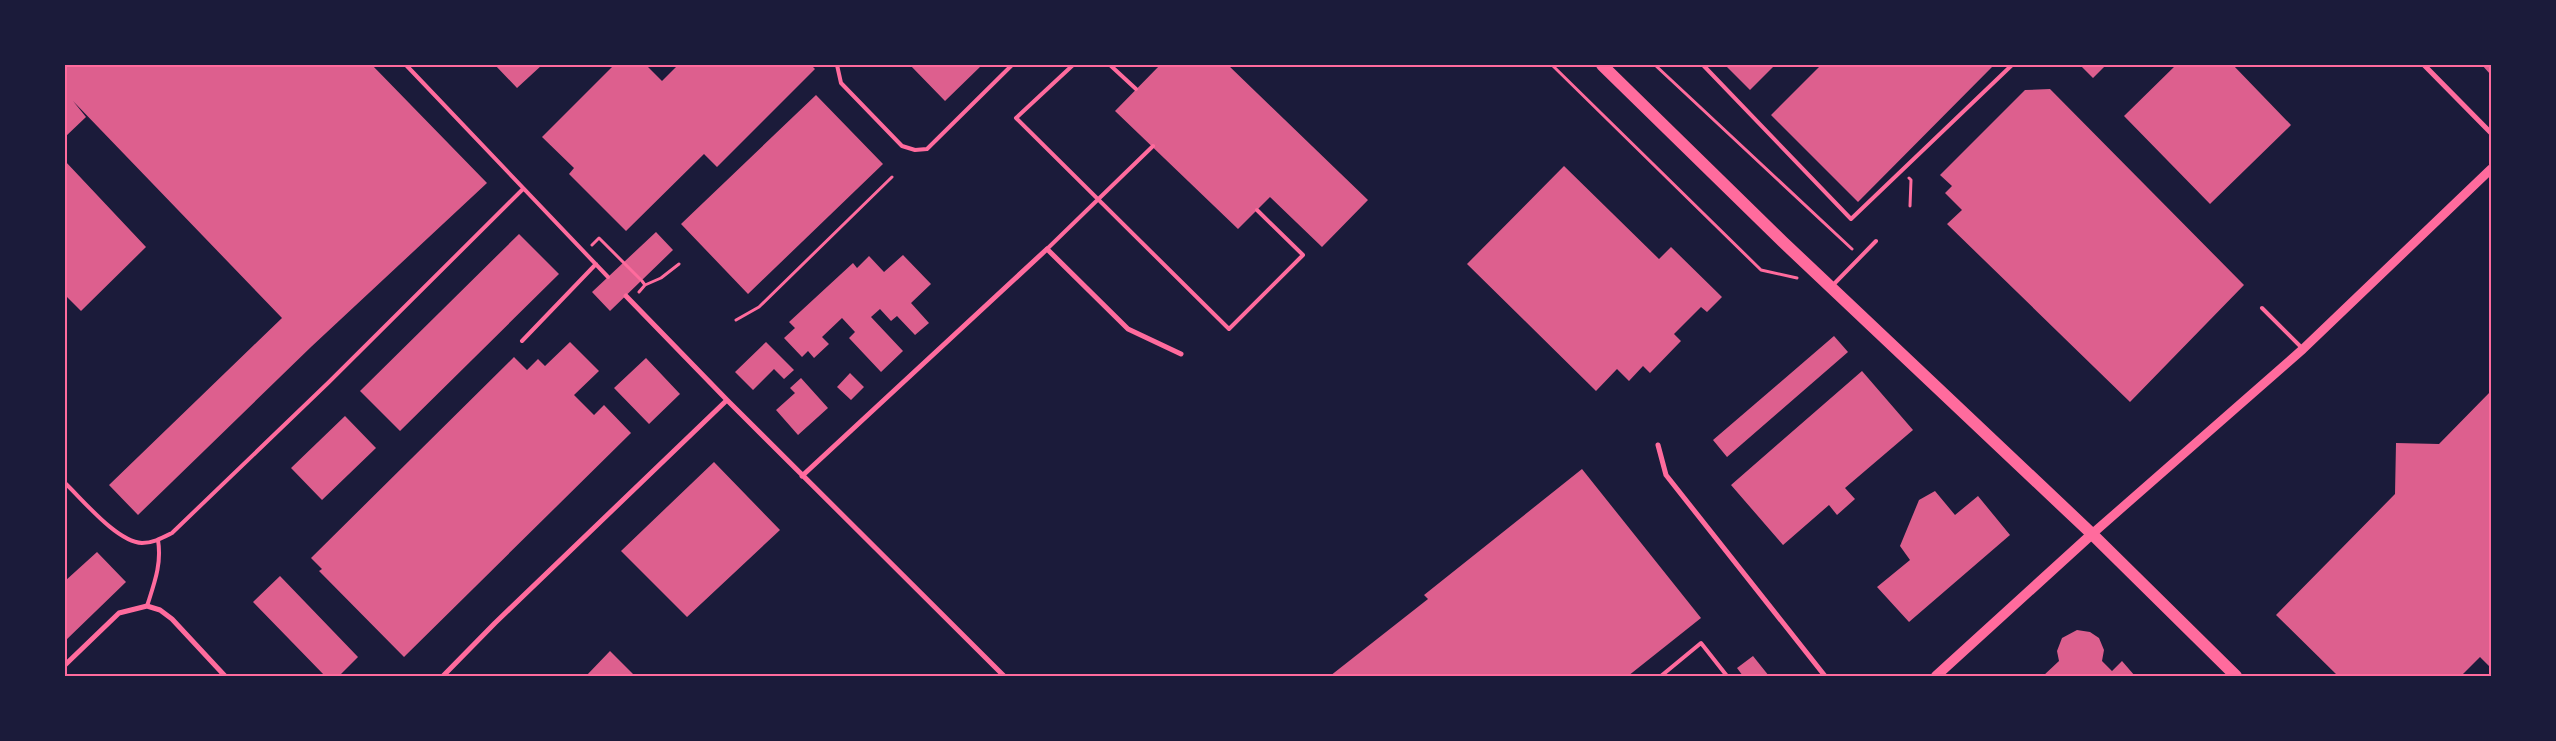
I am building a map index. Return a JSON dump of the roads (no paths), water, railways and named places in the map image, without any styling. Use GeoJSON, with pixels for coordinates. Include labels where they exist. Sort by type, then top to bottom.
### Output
{"type":"FeatureCollection","features":[{"type":"Feature","properties":{"kind":"main road"},"geometry":{"type":"LineString","coordinates":[[1602,65],[1783,242],[2092,534],[2236,676]]}},
{"type":"Feature","properties":{"kind":"main road"},"geometry":{"type":"LineString","coordinates":[[1936,676],[2092,534]]}},
{"type":"Feature","properties":{"kind":"street"},"geometry":{"type":"LineString","coordinates":[[2424,65],[2491,133]]}},
{"type":"Feature","properties":{"kind":"street"},"geometry":{"type":"LineString","coordinates":[[2092,534],[2303,349],[2491,169]]}},
{"type":"Feature","properties":{"kind":"street"},"geometry":{"type":"LineString","coordinates":[[802,476],[1047,249],[1128,329],[1181,354]]}},
{"type":"Feature","properties":{"kind":"street"},"geometry":{"type":"LineString","coordinates":[[626,296],[802,476],[1004,676]]}},
{"type":"Feature","properties":{"kind":"street"},"geometry":{"type":"LineString","coordinates":[[443,676],[495,622],[727,400]]}},
{"type":"Feature","properties":{"kind":"street"},"geometry":{"type":"LineString","coordinates":[[1658,445],[1666,475],[1825,676]]}},
{"type":"Feature","properties":{"kind":"street"},"geometry":{"type":"LineString","coordinates":[[65,665],[119,613],[147,606],[160,610],[172,620],[225,676]]}},
{"type":"Feature","properties":{"kind":"lane"},"geometry":{"type":"LineString","coordinates":[[406,65],[608,277]]}},
{"type":"Feature","properties":{"kind":"lane"},"geometry":{"type":"LineString","coordinates":[[837,65],[841,83],[902,146],[914,150],[927,149],[1012,65]]}},
{"type":"Feature","properties":{"kind":"lane"},"geometry":{"type":"LineString","coordinates":[[1073,65],[1016,118],[1229,329],[1302,255],[1257,210]]}},
{"type":"Feature","properties":{"kind":"lane"},"geometry":{"type":"LineString","coordinates":[[1110,65],[1136,89]]}},
{"type":"Feature","properties":{"kind":"lane"},"geometry":{"type":"LineString","coordinates":[[1703,65],[1851,219],[2012,65]]}},
{"type":"Feature","properties":{"kind":"lane"},"geometry":{"type":"LineString","coordinates":[[1047,249],[1153,146]]}},
{"type":"Feature","properties":{"kind":"lane"},"geometry":{"type":"LineString","coordinates":[[65,483],[123,538],[142,543],[158,540],[172,533],[329,382],[523,189]]}},
{"type":"Feature","properties":{"kind":"lane"},"geometry":{"type":"LineString","coordinates":[[1831,286],[1876,241]]}},
{"type":"Feature","properties":{"kind":"lane"},"geometry":{"type":"LineString","coordinates":[[522,341],[596,264]]}},
{"type":"Feature","properties":{"kind":"lane"},"geometry":{"type":"LineString","coordinates":[[2262,308],[2303,349]]}},
{"type":"Feature","properties":{"kind":"lane"},"geometry":{"type":"LineString","coordinates":[[147,606],[157,576],[160,555],[158,540]]}},
{"type":"Feature","properties":{"kind":"lane"},"geometry":{"type":"LineString","coordinates":[[1660,676],[1701,643],[1726,676]]}}]}
